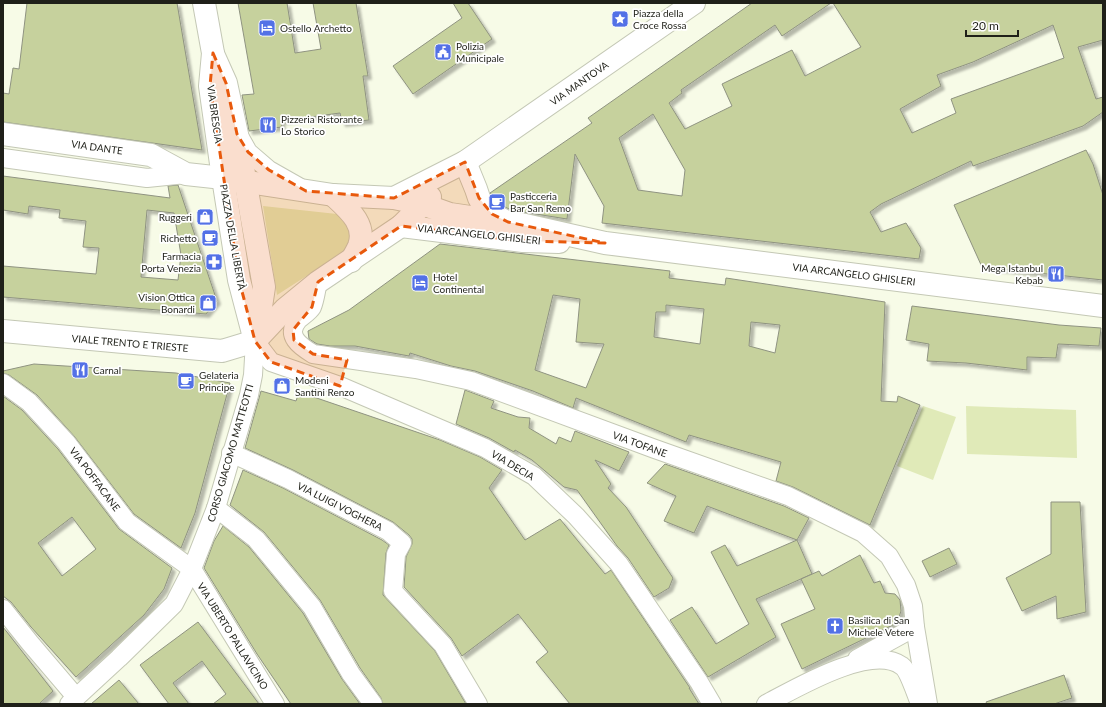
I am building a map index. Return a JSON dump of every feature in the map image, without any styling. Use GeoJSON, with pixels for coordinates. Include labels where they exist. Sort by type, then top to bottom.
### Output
{"type":"FeatureCollection","features":[{"type":"Feature","properties":{"kind":"main road","name":"VIA BRESCIA"},"geometry":{"type":"LineString","coordinates":[[204,3],[213,53],[210,86],[223,178]]}},
{"type":"Feature","properties":{"kind":"main road","name":"VIA MANTOVA"},"geometry":{"type":"LineString","coordinates":[[394,198],[465,162],[694,3]]}},
{"type":"Feature","properties":{"kind":"main road","name":"PIAZZA DELLA LIBERTÀ"},"geometry":{"type":"LineString","coordinates":[[213,53],[226,83],[246,182],[264,287],[256,341]]}},
{"type":"Feature","properties":{"kind":"main road","name":"VIA DANTE"},"geometry":{"type":"LineString","coordinates":[[3,134],[151,155],[186,174],[223,178]]}},
{"type":"Feature","properties":{"kind":"main road","name":"VIA MANTOVA"},"geometry":{"type":"LineString","coordinates":[[401,226],[422,204],[448,182],[465,162]]}},
{"type":"Feature","properties":{"kind":"main road","name":"VIA ARCANGELO GHISLERI"},"geometry":{"type":"LineString","coordinates":[[465,162],[484,207],[492,214],[508,222]]}},
{"type":"Feature","properties":{"kind":"main road","name":"PIAZZA DELLA LIBERTÀ"},"geometry":{"type":"LineString","coordinates":[[256,341],[239,280],[223,178],[333,195],[394,198]]}},
{"type":"Feature","properties":{"kind":"main road"},"geometry":{"type":"LineString","coordinates":[[333,195],[349,210],[360,225],[361,234],[359,246],[351,261]]}},
{"type":"Feature","properties":{"kind":"main road","name":"VIA ARCANGELO GHISLERI"},"geometry":{"type":"LineString","coordinates":[[394,198],[422,204],[450,214],[508,222],[604,243],[1103,306]]}},
{"type":"Feature","properties":{"kind":"main road","name":"VIA ARCANGELO GHISLERI"},"geometry":{"type":"LineString","coordinates":[[401,226],[523,242],[604,243]]}},
{"type":"Feature","properties":{"kind":"main road"},"geometry":{"type":"LineString","coordinates":[[256,341],[285,309],[318,282],[401,226]]}},
{"type":"Feature","properties":{"kind":"main road","name":"VIALE TRENTO E TRIESTE"},"geometry":{"type":"LineString","coordinates":[[3,331],[222,351],[256,341]]}},
{"type":"Feature","properties":{"kind":"street","name":"PIAZZA DELLA LIBERTÀ"},"geometry":{"type":"LineString","coordinates":[[237,134],[248,152],[269,170],[306,191]]}},
{"type":"Feature","properties":{"kind":"street","name":"VIA DANTE"},"geometry":{"type":"LineString","coordinates":[[3,158],[147,178],[186,174]]}},
{"type":"Feature","properties":{"kind":"street","name":"VIA TOFANE"},"geometry":{"type":"LineString","coordinates":[[318,282],[312,307],[297,322],[293,330],[294,340],[312,354],[416,369],[471,381],[788,496],[863,533],[889,556],[906,586],[913,606],[915,627],[928,704]]}},
{"type":"Feature","properties":{"kind":"street","name":"VIA DECIA"},"geometry":{"type":"LineString","coordinates":[[256,341],[271,362],[340,386],[485,448],[534,476],[576,516],[618,564],[699,682],[712,704]]}},
{"type":"Feature","properties":{"kind":"street","name":"CORSO GIACOMO MATTEOTTI"},"geometry":{"type":"LineString","coordinates":[[72,701],[119,658],[174,604],[192,569],[216,508],[253,375],[256,341]]}},
{"type":"Feature","properties":{"kind":"street"},"geometry":{"type":"LineString","coordinates":[[340,386],[347,360]]}},
{"type":"Feature","properties":{"kind":"street","name":"VIA POFFACANE"},"geometry":{"type":"LineString","coordinates":[[3,383],[29,402],[66,442],[127,522],[192,569]]}},
{"type":"Feature","properties":{"kind":"street","name":"VIA LUIGI VOGHERA"},"geometry":{"type":"LineString","coordinates":[[231,453],[288,479],[388,531],[402,543],[396,554],[394,591],[443,645],[478,704]]}},
{"type":"Feature","properties":{"kind":"street"},"geometry":{"type":"LineString","coordinates":[[216,508],[256,539],[312,607],[351,674],[373,704]]}},
{"type":"Feature","properties":{"kind":"street","name":"VIA UBERTO PALLAVICINO"},"geometry":{"type":"LineString","coordinates":[[192,569],[275,704]]}},
{"type":"Feature","properties":{"kind":"street"},"geometry":{"type":"LineString","coordinates":[[3,609],[30,643],[72,701]]}},
{"type":"Feature","properties":{"kind":"street"},"geometry":{"type":"LineString","coordinates":[[766,704],[846,665],[915,627]]}},
{"type":"Feature","properties":{"kind":"street"},"geometry":{"type":"LineString","coordinates":[[846,665],[872,660],[894,661],[903,667],[920,704]]}},
{"type":"Feature","properties":{"kind":"highlighted area"},"geometry":{"type":"Polygon","coordinates":[[[213,53],[226,83],[237,134],[248,152],[269,170],[306,191],[394,198],[465,162],[479,198],[492,214],[508,222],[605,243],[523,241],[401,226],[318,282],[312,307],[293,330],[294,340],[313,354],[347,360],[340,386],[271,362],[255,341],[239,280],[210,86],[213,53]]]}},
{"type":"Feature","properties":{"kind":"green space"},"geometry":{"type":"Polygon","coordinates":[[[263,206],[337,214],[346,217],[352,225],[347,250],[277,295],[263,206]]]}},
{"type":"Feature","properties":{"kind":"green space"},"geometry":{"type":"Polygon","coordinates":[[[923,406],[956,417],[933,480],[897,466],[923,406]]]}},
{"type":"Feature","properties":{"kind":"green space"},"geometry":{"type":"Polygon","coordinates":[[[966,406],[1076,410],[1077,458],[967,454],[966,406]]]}},
{"type":"Feature","properties":{"kind":"building"},"geometry":{"type":"Polygon","coordinates":[[[27,3],[177,3],[202,150],[3,122],[3,93],[9,94],[13,68],[19,69],[27,3]]]}},
{"type":"Feature","properties":{"kind":"building"},"geometry":{"type":"Polygon","coordinates":[[[238,3],[287,3],[295,53],[321,49],[313,3],[356,3],[368,76],[363,76],[369,120],[342,123],[340,113],[281,121],[282,127],[249,131],[242,95],[254,94],[238,3]]]}},
{"type":"Feature","properties":{"kind":"building","name":"Polizia Municipale"},"geometry":{"type":"Polygon","coordinates":[[[453,3],[468,3],[492,39],[413,94],[393,66],[462,18],[453,3]]]}},
{"type":"Feature","properties":{"kind":"building"},"geometry":{"type":"Polygon","coordinates":[[[752,3],[831,3],[782,36],[775,25],[681,90],[682,93],[669,103],[685,129],[732,106],[722,84],[792,50],[805,76],[861,47],[833,3],[1103,3],[1103,40],[1078,47],[1096,99],[1103,97],[1103,112],[1083,126],[973,166],[971,161],[881,204],[870,212],[881,232],[906,223],[921,248],[919,259],[602,223],[604,206],[575,154],[567,219],[511,210],[499,204],[494,199],[490,193],[592,123],[588,118],[752,3]],[[1053,25],[973,62],[937,75],[941,86],[900,109],[912,133],[956,113],[951,99],[1064,58],[1053,25]],[[653,114],[619,138],[638,190],[682,196],[685,170],[653,114]]]}},
{"type":"Feature","properties":{"kind":"building"},"geometry":{"type":"Polygon","coordinates":[[[1086,150],[1093,164],[1103,195],[1103,280],[982,267],[954,205],[1086,150]]]}},
{"type":"Feature","properties":{"kind":"building"},"geometry":{"type":"Polygon","coordinates":[[[3,176],[170,198],[168,186],[178,185],[217,301],[206,314],[3,297],[3,266],[96,274],[99,248],[83,247],[86,221],[59,218],[60,210],[29,206],[28,214],[3,210],[3,176]],[[147,210],[141,277],[178,280],[181,255],[174,213],[147,210]]]}},
{"type":"Feature","properties":{"kind":"building"},"geometry":{"type":"Polygon","coordinates":[[[440,244],[670,271],[669,278],[725,285],[726,278],[885,302],[881,401],[897,402],[898,396],[920,405],[870,525],[793,487],[776,481],[781,462],[689,435],[686,442],[576,398],[573,408],[533,391],[475,371],[451,366],[410,353],[409,356],[355,346],[330,346],[317,344],[309,339],[308,331],[349,310],[440,244]],[[553,295],[535,370],[586,388],[604,344],[576,342],[580,299],[553,295]],[[666,305],[666,312],[656,312],[654,337],[700,344],[704,309],[666,305]],[[751,322],[749,346],[775,353],[780,325],[751,322]]]}},
{"type":"Feature","properties":{"kind":"building"},"geometry":{"type":"Polygon","coordinates":[[[912,306],[1059,325],[1101,328],[1099,346],[1058,344],[1056,358],[1027,357],[1027,370],[966,363],[927,361],[929,344],[906,340],[912,306]]]}},
{"type":"Feature","properties":{"kind":"building"},"geometry":{"type":"Polygon","coordinates":[[[34,364],[176,373],[230,383],[195,513],[181,548],[134,514],[74,436],[37,395],[9,375],[3,373],[3,371],[34,364]]]}},
{"type":"Feature","properties":{"kind":"building"},"geometry":{"type":"Polygon","coordinates":[[[465,390],[494,401],[491,408],[518,417],[530,418],[529,428],[556,444],[559,437],[571,442],[575,431],[629,452],[619,471],[595,460],[611,484],[608,488],[626,507],[673,578],[669,588],[654,597],[628,558],[617,546],[577,490],[564,487],[532,460],[515,450],[514,452],[489,438],[456,424],[465,390]]]}},
{"type":"Feature","properties":{"kind":"building"},"geometry":{"type":"Polygon","coordinates":[[[261,391],[296,401],[299,392],[440,440],[480,457],[502,470],[489,488],[525,540],[560,519],[605,574],[611,570],[690,688],[699,704],[570,704],[536,662],[548,652],[518,614],[462,656],[451,638],[404,587],[406,557],[412,544],[412,539],[409,535],[393,522],[293,470],[245,448],[261,391]]]}},
{"type":"Feature","properties":{"kind":"building"},"geometry":{"type":"Polygon","coordinates":[[[3,396],[22,410],[58,449],[119,529],[172,568],[164,589],[144,615],[76,677],[31,627],[11,602],[3,596],[3,396]],[[72,517],[38,543],[62,576],[96,549],[72,517]]]}},
{"type":"Feature","properties":{"kind":"building"},"geometry":{"type":"Polygon","coordinates":[[[665,464],[784,506],[809,518],[797,540],[707,506],[694,533],[664,521],[676,496],[647,483],[665,464]]]}},
{"type":"Feature","properties":{"kind":"building"},"geometry":{"type":"Polygon","coordinates":[[[243,470],[283,488],[389,545],[386,553],[383,595],[435,651],[466,704],[383,704],[381,698],[360,668],[320,600],[264,532],[230,505],[243,470]]]}},
{"type":"Feature","properties":{"kind":"building"},"geometry":{"type":"Polygon","coordinates":[[[1051,502],[1080,502],[1086,612],[1057,619],[1056,596],[1022,611],[1006,578],[1051,554],[1051,502]]]}},
{"type":"Feature","properties":{"kind":"building"},"geometry":{"type":"Polygon","coordinates":[[[223,526],[249,547],[303,613],[342,679],[360,704],[291,704],[257,654],[204,568],[214,541],[223,526]]]}},
{"type":"Feature","properties":{"kind":"building"},"geometry":{"type":"Polygon","coordinates":[[[797,540],[812,574],[756,599],[776,637],[708,677],[670,620],[692,607],[716,644],[749,624],[711,552],[725,545],[737,566],[797,540]]]}},
{"type":"Feature","properties":{"kind":"building"},"geometry":{"type":"Polygon","coordinates":[[[949,548],[957,564],[930,577],[922,561],[949,548]]]}},
{"type":"Feature","properties":{"kind":"building","name":"Basilica di San Michele Vetere"},"geometry":{"type":"Polygon","coordinates":[[[860,555],[874,583],[880,581],[885,593],[895,594],[900,600],[901,611],[897,623],[802,669],[781,624],[815,609],[801,579],[819,571],[822,576],[860,555]]]}},
{"type":"Feature","properties":{"kind":"building"},"geometry":{"type":"Polygon","coordinates":[[[198,622],[259,704],[213,704],[226,694],[202,661],[173,683],[189,704],[169,704],[140,665],[198,622]]]}},
{"type":"Feature","properties":{"kind":"building"},"geometry":{"type":"Polygon","coordinates":[[[3,627],[53,691],[39,704],[3,704],[3,627]]]}},
{"type":"Feature","properties":{"kind":"building"},"geometry":{"type":"Polygon","coordinates":[[[1064,675],[1072,698],[1054,704],[987,704],[986,702],[1064,675]]]}},
{"type":"Feature","properties":{"kind":"building"},"geometry":{"type":"Polygon","coordinates":[[[119,680],[139,704],[91,704],[119,680]]]}},
{"type":"Feature","properties":{"kind":"place","name":"Piazza della Croce Rossa"},"geometry":{"type":"Point","coordinates":[620,19]}},
{"type":"Feature","properties":{"kind":"place","name":"Ostello Archetto"},"geometry":{"type":"Point","coordinates":[267,28]}},
{"type":"Feature","properties":{"kind":"place","name":"Polizia Municipale"},"geometry":{"type":"Point","coordinates":[443,52]}},
{"type":"Feature","properties":{"kind":"place","name":"Pizzeria Ristorante Lo Storico"},"geometry":{"type":"Point","coordinates":[268,125]}},
{"type":"Feature","properties":{"kind":"place","name":"Pasticceria Bar San Remo"},"geometry":{"type":"Point","coordinates":[497,202]}},
{"type":"Feature","properties":{"kind":"place","name":"Ruggeri"},"geometry":{"type":"Point","coordinates":[205,217]}},
{"type":"Feature","properties":{"kind":"place","name":"Richetto"},"geometry":{"type":"Point","coordinates":[210,238]}},
{"type":"Feature","properties":{"kind":"place","name":"Farmacia Porta Venezia"},"geometry":{"type":"Point","coordinates":[214,262]}},
{"type":"Feature","properties":{"kind":"place","name":"Mega Istanbul Kebab"},"geometry":{"type":"Point","coordinates":[1056,274]}},
{"type":"Feature","properties":{"kind":"place","name":"Hotel Continental"},"geometry":{"type":"Point","coordinates":[420,283]}},
{"type":"Feature","properties":{"kind":"place","name":"Vision Ottica Bonardi"},"geometry":{"type":"Point","coordinates":[208,303]}},
{"type":"Feature","properties":{"kind":"place","name":"Carnal"},"geometry":{"type":"Point","coordinates":[80,370]}},
{"type":"Feature","properties":{"kind":"place","name":"Gelateria Principe"},"geometry":{"type":"Point","coordinates":[186,381]}},
{"type":"Feature","properties":{"kind":"place","name":"Modeni Santini Renzo"},"geometry":{"type":"Point","coordinates":[282,386]}},
{"type":"Feature","properties":{"kind":"place","name":"Basilica di San Michele Vetere"},"geometry":{"type":"Point","coordinates":[835,626]}}]}
